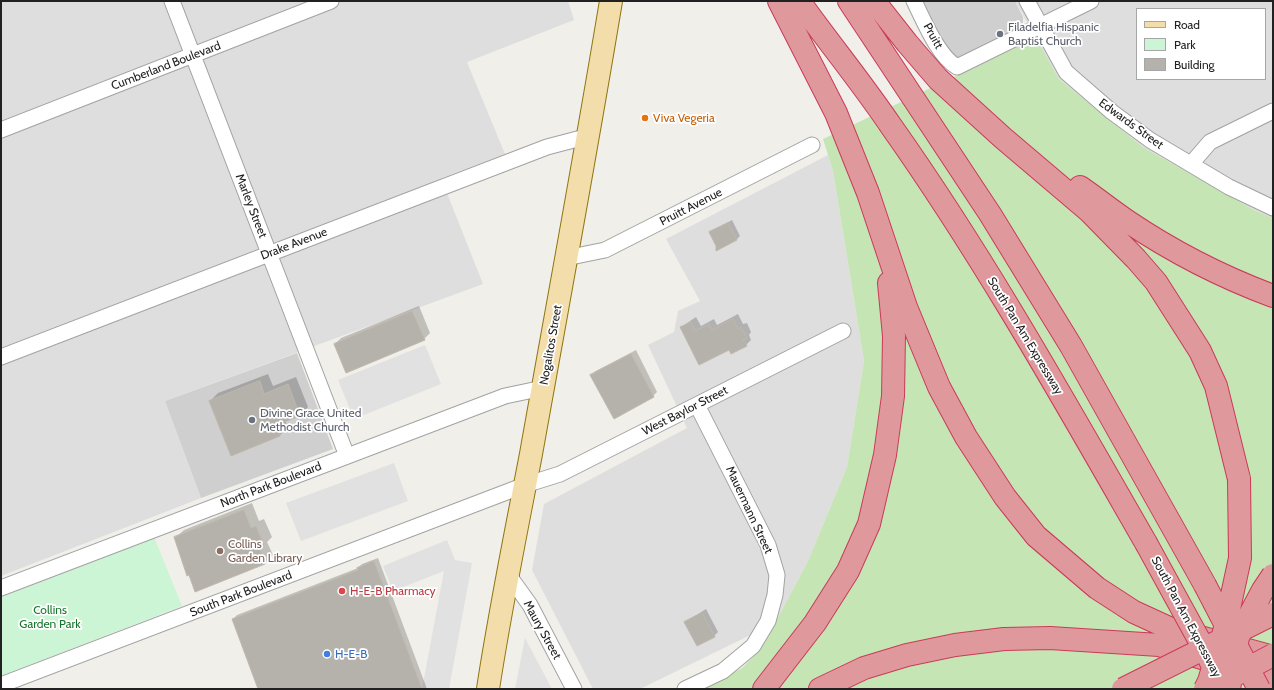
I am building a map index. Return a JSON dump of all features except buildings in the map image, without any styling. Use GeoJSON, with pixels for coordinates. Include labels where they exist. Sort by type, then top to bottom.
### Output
{"type":"FeatureCollection","features":[{"type":"Feature","properties":{"kind":"highway"},"geometry":{"type":"LineString","coordinates":[[779,1],[836,113],[868,193],[885,248],[928,362],[952,411],[1004,497],[1036,536],[1097,588],[1134,612],[1171,629],[1273,656]]}},
{"type":"Feature","properties":{"kind":"highway","name":"South Pan Am Expressway"},"geometry":{"type":"LineString","coordinates":[[799,1],[891,126],[946,209],[1047,370],[1146,543],[1209,658],[1229,684]]}},
{"type":"Feature","properties":{"kind":"highway"},"geometry":{"type":"LineString","coordinates":[[849,1],[990,214],[1071,346],[1205,585],[1259,689]]}},
{"type":"Feature","properties":{"kind":"highway"},"geometry":{"type":"LineString","coordinates":[[874,1],[938,79],[1003,138],[1089,211],[1136,259],[1160,288],[1200,351],[1216,386],[1239,479],[1240,558],[1224,632],[1206,689]]}},
{"type":"Feature","properties":{"kind":"highway"},"geometry":{"type":"LineString","coordinates":[[1003,138],[1090,194],[1127,221],[1183,256],[1228,278],[1273,296]]}},
{"type":"Feature","properties":{"kind":"highway"},"geometry":{"type":"LineString","coordinates":[[764,689],[819,617],[848,571],[869,524],[885,455],[893,396],[894,336],[885,248]]}},
{"type":"Feature","properties":{"kind":"highway"},"geometry":{"type":"LineString","coordinates":[[1229,684],[1238,637],[1262,590],[1273,575]]}},
{"type":"Feature","properties":{"kind":"highway"},"geometry":{"type":"LineString","coordinates":[[1123,689],[1273,614]]}},
{"type":"Feature","properties":{"kind":"highway"},"geometry":{"type":"LineString","coordinates":[[820,689],[864,668],[907,655],[955,645],[1004,639],[1050,638],[1159,645],[1273,680]]}},
{"type":"Feature","properties":{"kind":"highway"},"geometry":{"type":"LineString","coordinates":[[1206,689],[1229,684],[1273,656]]}},
{"type":"Feature","properties":{"kind":"main road","name":"Nogalitos Street"},"geometry":{"type":"LineString","coordinates":[[488,689],[507,573],[525,485],[589,136],[611,1]]}},
{"type":"Feature","properties":{"kind":"street","name":"Marley Street"},"geometry":{"type":"LineString","coordinates":[[172,1],[347,456]]}},
{"type":"Feature","properties":{"kind":"street","name":"Cumberland Boulevard"},"geometry":{"type":"LineString","coordinates":[[1,130],[331,1]]}},
{"type":"Feature","properties":{"kind":"street","name":"Pruitt"},"geometry":{"type":"LineString","coordinates":[[914,1],[941,52],[950,63],[957,67],[1040,27]]}},
{"type":"Feature","properties":{"kind":"street","name":"Edwards Street"},"geometry":{"type":"LineString","coordinates":[[1027,1],[1066,72],[1075,81],[1112,112],[1150,140],[1229,187],[1273,208]]}},
{"type":"Feature","properties":{"kind":"street"},"geometry":{"type":"LineString","coordinates":[[1040,27],[1091,1]]}},
{"type":"Feature","properties":{"kind":"street"},"geometry":{"type":"LineString","coordinates":[[1191,164],[1210,142],[1273,111]]}},
{"type":"Feature","properties":{"kind":"street","name":"Drake Avenue"},"geometry":{"type":"LineString","coordinates":[[1,357],[547,147],[589,136]]}},
{"type":"Feature","properties":{"kind":"street","name":"Pruitt Avenue"},"geometry":{"type":"LineString","coordinates":[[566,258],[605,250],[812,145]]}},
{"type":"Feature","properties":{"kind":"street","name":"West Baylor Street"},"geometry":{"type":"LineString","coordinates":[[525,485],[560,474],[844,331]]}},
{"type":"Feature","properties":{"kind":"street","name":"North Park Boulevard"},"geometry":{"type":"LineString","coordinates":[[1,588],[505,396],[543,388]]}},
{"type":"Feature","properties":{"kind":"street","name":"Mauermann Street"},"geometry":{"type":"LineString","coordinates":[[685,689],[723,671],[753,646],[768,621],[775,595],[777,575],[768,545],[697,405]]}},
{"type":"Feature","properties":{"kind":"street","name":"South Park Boulevard"},"geometry":{"type":"LineString","coordinates":[[1,685],[525,485]]}},
{"type":"Feature","properties":{"kind":"street","name":"Maury Street"},"geometry":{"type":"LineString","coordinates":[[507,573],[530,605],[574,689]]}},
{"type":"Feature","properties":{"kind":"shaded area"},"geometry":{"type":"Polygon","coordinates":[[[1,1],[568,1],[574,20],[467,62],[505,154],[441,178],[483,284],[165,401],[201,498],[1,576],[1,1]]]}},
{"type":"Feature","properties":{"kind":"shaded area"},"geometry":{"type":"Polygon","coordinates":[[[921,1],[1015,1],[1023,17],[1023,23],[1019,27],[957,58],[952,58],[921,1]]]}},
{"type":"Feature","properties":{"kind":"shaded area"},"geometry":{"type":"Polygon","coordinates":[[[1015,1],[1273,1],[1273,218],[1254,210],[1143,147],[1059,79],[1015,1]]]}},
{"type":"Feature","properties":{"kind":"shaded area"},"geometry":{"type":"Polygon","coordinates":[[[828,155],[833,171],[864,361],[847,467],[808,561],[775,623],[640,689],[593,689],[532,570],[544,504],[687,428],[648,345],[674,332],[678,311],[700,301],[666,239],[828,155]]]}},
{"type":"Feature","properties":{"kind":"shaded area"},"geometry":{"type":"Polygon","coordinates":[[[425,345],[441,384],[354,419],[338,380],[425,345]]]}},
{"type":"Feature","properties":{"kind":"shaded area"},"geometry":{"type":"Polygon","coordinates":[[[297,353],[333,449],[201,498],[165,401],[297,353]]]}},
{"type":"Feature","properties":{"kind":"shaded area"},"geometry":{"type":"Polygon","coordinates":[[[394,463],[408,501],[301,541],[286,503],[394,463]]]}},
{"type":"Feature","properties":{"kind":"shaded area"},"geometry":{"type":"Polygon","coordinates":[[[447,540],[455,560],[472,563],[449,689],[422,689],[444,571],[393,591],[383,566],[447,540]]]}},
{"type":"Feature","properties":{"kind":"shaded area"},"geometry":{"type":"Polygon","coordinates":[[[525,638],[552,689],[515,689],[525,638]]]}},
{"type":"Feature","properties":{"kind":"green space"},"geometry":{"type":"Polygon","coordinates":[[[1036,38],[1059,79],[1143,147],[1254,210],[1273,218],[1273,689],[702,689],[742,668],[757,653],[808,561],[847,467],[864,361],[833,171],[823,139],[1036,38]]]}},
{"type":"Feature","properties":{"kind":"green space","name":"Collins Garden Park"},"geometry":{"type":"Polygon","coordinates":[[[154,537],[182,606],[1,676],[1,596],[154,537]]]}},
{"type":"Feature","properties":{"kind":"place","name":"Filadelfia Hispanic Baptist Church"},"geometry":{"type":"Point","coordinates":[1000,34]}},
{"type":"Feature","properties":{"kind":"place","name":"Viva Vegeria"},"geometry":{"type":"Point","coordinates":[645,118]}},
{"type":"Feature","properties":{"kind":"place","name":"Divine Grace United Methodist Church"},"geometry":{"type":"Point","coordinates":[252,420]}},
{"type":"Feature","properties":{"kind":"place","name":"Collins Garden Library"},"geometry":{"type":"Point","coordinates":[220,551]}},
{"type":"Feature","properties":{"kind":"place","name":"H-E-B Pharmacy"},"geometry":{"type":"Point","coordinates":[342,591]}},
{"type":"Feature","properties":{"kind":"place","name":"H-E-B"},"geometry":{"type":"Point","coordinates":[327,654]}}]}
